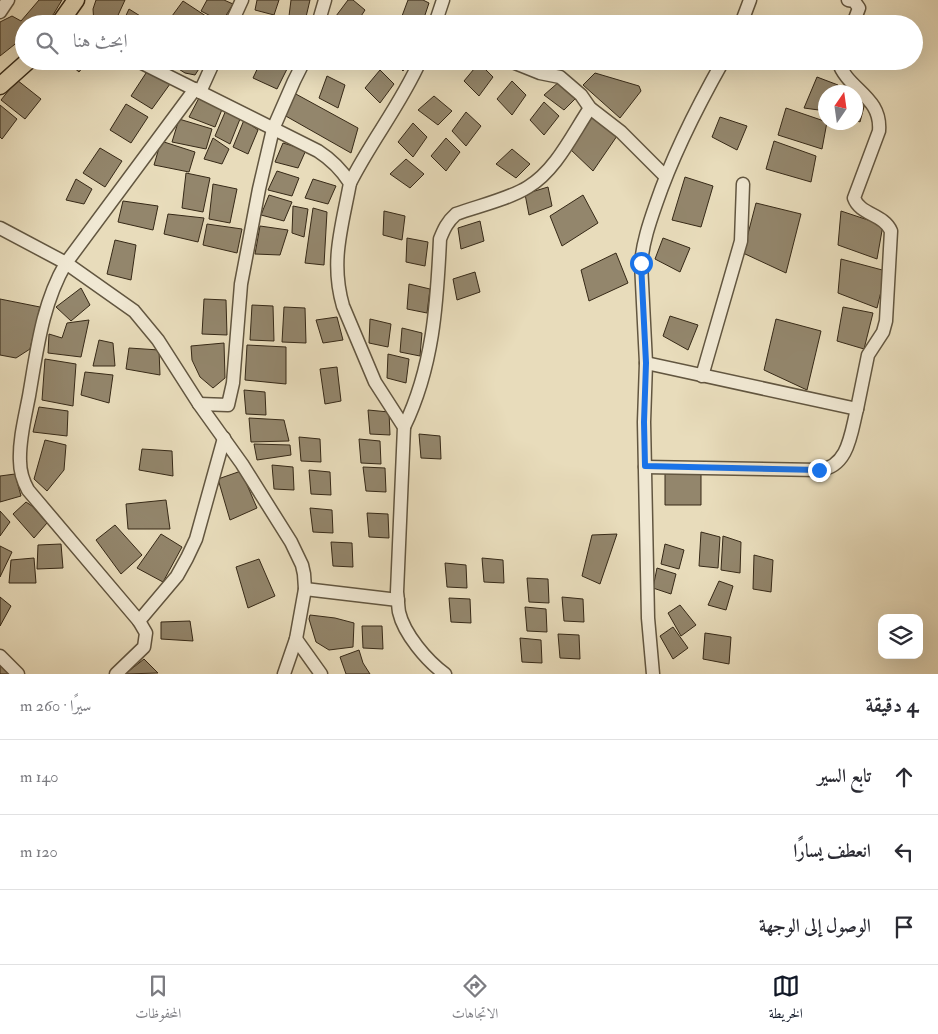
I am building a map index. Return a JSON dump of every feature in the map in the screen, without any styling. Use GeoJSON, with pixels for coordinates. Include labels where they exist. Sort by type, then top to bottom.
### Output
{"type":"FeatureCollection","features":[{"type":"Feature","properties":{"kind":"main road"},"geometry":{"type":"LineString","coordinates":[[68,15],[76,0]]}},
{"type":"Feature","properties":{"kind":"main road"},"geometry":{"type":"LineString","coordinates":[[72,15],[86,0]]}},
{"type":"Feature","properties":{"kind":"main road"},"geometry":{"type":"LineString","coordinates":[[0,77],[15,64]]}},
{"type":"Feature","properties":{"kind":"main road"},"geometry":{"type":"LineString","coordinates":[[0,86],[18,70]]}},
{"type":"Feature","properties":{"kind":"street"},"geometry":{"type":"LineString","coordinates":[[0,12],[8,0]]}},
{"type":"Feature","properties":{"kind":"street"},"geometry":{"type":"LineString","coordinates":[[235,15],[242,0]]}},
{"type":"Feature","properties":{"kind":"street"},"geometry":{"type":"LineString","coordinates":[[321,15],[325,0]]}},
{"type":"Feature","properties":{"kind":"street"},"geometry":{"type":"LineString","coordinates":[[438,15],[444,0]]}},
{"type":"Feature","properties":{"kind":"street"},"geometry":{"type":"LineString","coordinates":[[744,15],[750,0]]}},
{"type":"Feature","properties":{"kind":"street"},"geometry":{"type":"LineString","coordinates":[[848,0],[854,1],[859,8],[856,15]]}},
{"type":"Feature","properties":{"kind":"street"},"geometry":{"type":"LineString","coordinates":[[156,70],[330,159],[340,168],[350,182]]}},
{"type":"Feature","properties":{"kind":"street"},"geometry":{"type":"LineString","coordinates":[[116,674],[144,647],[146,633],[139,622],[28,490],[21,475],[20,451],[43,319],[50,293],[66,263],[198,91],[209,70]]}},
{"type":"Feature","properties":{"kind":"street"},"geometry":{"type":"LineString","coordinates":[[199,404],[228,405],[233,383],[241,284],[259,189],[273,129],[300,70]]}},
{"type":"Feature","properties":{"kind":"street"},"geometry":{"type":"LineString","coordinates":[[404,427],[376,382],[346,314],[340,294],[336,256],[350,182],[361,161],[397,106],[415,70]]}},
{"type":"Feature","properties":{"kind":"street"},"geometry":{"type":"LineString","coordinates":[[532,70],[560,77],[581,95],[590,108],[621,132],[666,176]]}},
{"type":"Feature","properties":{"kind":"street"},"geometry":{"type":"LineString","coordinates":[[653,674],[648,618],[644,422],[646,363],[642,251],[644,237],[666,176],[700,102],[718,70]]}},
{"type":"Feature","properties":{"kind":"street"},"geometry":{"type":"LineString","coordinates":[[645,466],[819,470],[832,468],[841,459],[848,447],[868,354],[882,332],[886,321],[891,231],[888,224],[858,206],[854,198],[879,131],[880,121],[873,103],[842,70]]}},
{"type":"Feature","properties":{"kind":"street"},"geometry":{"type":"LineString","coordinates":[[445,674],[434,666],[406,632],[398,600],[404,427],[417,397],[432,342],[437,298],[440,240],[448,221],[456,214],[523,190],[538,180],[553,164],[590,108]]}},
{"type":"Feature","properties":{"kind":"street"},"geometry":{"type":"LineString","coordinates":[[702,376],[741,241],[743,184]]}},
{"type":"Feature","properties":{"kind":"street"},"geometry":{"type":"LineString","coordinates":[[0,228],[66,263],[134,311],[158,340],[199,404],[247,472],[298,556],[304,574],[305,589],[296,639],[284,674]]}},
{"type":"Feature","properties":{"kind":"street"},"geometry":{"type":"LineString","coordinates":[[646,363],[857,408]]}},
{"type":"Feature","properties":{"kind":"street"},"geometry":{"type":"LineString","coordinates":[[139,622],[177,576],[196,539],[224,438]]}},
{"type":"Feature","properties":{"kind":"street"},"geometry":{"type":"LineString","coordinates":[[305,589],[398,600]]}},
{"type":"Feature","properties":{"kind":"street"},"geometry":{"type":"LineString","coordinates":[[296,639],[321,674]]}},
{"type":"Feature","properties":{"kind":"street"},"geometry":{"type":"LineString","coordinates":[[0,656],[18,674]]}},
{"type":"Feature","properties":{"kind":"building"},"geometry":{"type":"Polygon","coordinates":[[[39,0],[62,0],[53,15],[26,15],[39,0]]]}},
{"type":"Feature","properties":{"kind":"building"},"geometry":{"type":"Polygon","coordinates":[[[96,0],[125,0],[118,15],[93,15],[96,0]]]}},
{"type":"Feature","properties":{"kind":"building"},"geometry":{"type":"Polygon","coordinates":[[[207,0],[224,0],[233,4],[226,15],[209,15],[201,11],[207,0]]]}},
{"type":"Feature","properties":{"kind":"building"},"geometry":{"type":"Polygon","coordinates":[[[257,0],[279,0],[274,15],[255,10],[257,0]]]}},
{"type":"Feature","properties":{"kind":"building"},"geometry":{"type":"Polygon","coordinates":[[[291,0],[310,0],[306,15],[289,15],[291,0]]]}},
{"type":"Feature","properties":{"kind":"building"},"geometry":{"type":"Polygon","coordinates":[[[348,0],[353,0],[365,10],[362,15],[337,15],[348,0]]]}},
{"type":"Feature","properties":{"kind":"building"},"geometry":{"type":"Polygon","coordinates":[[[408,0],[423,0],[429,3],[425,15],[402,15],[408,0]]]}},
{"type":"Feature","properties":{"kind":"building"},"geometry":{"type":"Polygon","coordinates":[[[183,1],[204,15],[173,15],[183,1]]]}},
{"type":"Feature","properties":{"kind":"building"},"geometry":{"type":"Polygon","coordinates":[[[129,9],[139,15],[126,15],[129,9]]]}},
{"type":"Feature","properties":{"kind":"building"},"geometry":{"type":"Polygon","coordinates":[[[12,16],[15,18],[15,44],[0,56],[0,22],[12,16]]]}},
{"type":"Feature","properties":{"kind":"building"},"geometry":{"type":"Polygon","coordinates":[[[148,70],[170,84],[152,109],[131,96],[148,70]]]}},
{"type":"Feature","properties":{"kind":"building"},"geometry":{"type":"Polygon","coordinates":[[[180,70],[198,70],[195,75],[180,70]]]}},
{"type":"Feature","properties":{"kind":"building"},"geometry":{"type":"Polygon","coordinates":[[[257,70],[286,70],[277,89],[253,78],[257,70]]]}},
{"type":"Feature","properties":{"kind":"building"},"geometry":{"type":"Polygon","coordinates":[[[380,70],[394,84],[380,103],[365,88],[380,70]]]}},
{"type":"Feature","properties":{"kind":"building"},"geometry":{"type":"Polygon","coordinates":[[[473,70],[486,70],[493,77],[479,96],[464,81],[473,70]]]}},
{"type":"Feature","properties":{"kind":"building"},"geometry":{"type":"Polygon","coordinates":[[[595,73],[639,86],[641,91],[620,118],[583,85],[595,73]]]}},
{"type":"Feature","properties":{"kind":"building"},"geometry":{"type":"Polygon","coordinates":[[[327,76],[345,85],[338,108],[319,98],[327,76]]]}},
{"type":"Feature","properties":{"kind":"building"},"geometry":{"type":"Polygon","coordinates":[[[817,77],[838,85],[818,85],[818,110],[804,108],[817,77]]]}},
{"type":"Feature","properties":{"kind":"building"},"geometry":{"type":"Polygon","coordinates":[[[17,80],[41,99],[25,119],[1,100],[17,80]]]}},
{"type":"Feature","properties":{"kind":"building"},"geometry":{"type":"Polygon","coordinates":[[[512,81],[526,95],[512,115],[497,99],[512,81]]]}},
{"type":"Feature","properties":{"kind":"building"},"geometry":{"type":"Polygon","coordinates":[[[560,81],[578,96],[564,110],[544,95],[560,81]]]}},
{"type":"Feature","properties":{"kind":"building"},"geometry":{"type":"Polygon","coordinates":[[[294,93],[358,128],[351,153],[284,115],[294,93]]]}},
{"type":"Feature","properties":{"kind":"building"},"geometry":{"type":"Polygon","coordinates":[[[200,96],[223,107],[215,127],[189,117],[200,96]]]}},
{"type":"Feature","properties":{"kind":"building"},"geometry":{"type":"Polygon","coordinates":[[[434,96],[452,111],[438,125],[418,110],[434,96]]]}},
{"type":"Feature","properties":{"kind":"building"},"geometry":{"type":"Polygon","coordinates":[[[544,102],[559,116],[544,135],[530,120],[544,102]]]}},
{"type":"Feature","properties":{"kind":"building"},"geometry":{"type":"Polygon","coordinates":[[[126,104],[148,117],[131,143],[110,130],[126,104]]]}},
{"type":"Feature","properties":{"kind":"building"},"geometry":{"type":"Polygon","coordinates":[[[0,105],[17,119],[2,139],[0,137],[0,105]]]}},
{"type":"Feature","properties":{"kind":"building"},"geometry":{"type":"Polygon","coordinates":[[[786,108],[818,119],[818,130],[826,130],[822,149],[778,135],[786,108]]]}},
{"type":"Feature","properties":{"kind":"building"},"geometry":{"type":"Polygon","coordinates":[[[226,110],[240,119],[230,144],[215,136],[226,110]]]}},
{"type":"Feature","properties":{"kind":"building"},"geometry":{"type":"Polygon","coordinates":[[[466,112],[481,126],[466,146],[452,131],[466,112]]]}},
{"type":"Feature","properties":{"kind":"building"},"geometry":{"type":"Polygon","coordinates":[[[593,116],[617,136],[593,171],[570,149],[593,116]]]}},
{"type":"Feature","properties":{"kind":"building"},"geometry":{"type":"Polygon","coordinates":[[[720,117],[747,126],[737,150],[712,137],[720,117]]]}},
{"type":"Feature","properties":{"kind":"building"},"geometry":{"type":"Polygon","coordinates":[[[179,119],[212,129],[206,149],[172,142],[179,119]]]}},
{"type":"Feature","properties":{"kind":"building"},"geometry":{"type":"Polygon","coordinates":[[[244,120],[258,130],[248,154],[233,147],[244,120]]]}},
{"type":"Feature","properties":{"kind":"building"},"geometry":{"type":"Polygon","coordinates":[[[413,123],[427,137],[413,157],[398,142],[413,123]]]}},
{"type":"Feature","properties":{"kind":"building"},"geometry":{"type":"Polygon","coordinates":[[[213,138],[229,149],[222,164],[204,159],[213,138]]]}},
{"type":"Feature","properties":{"kind":"building"},"geometry":{"type":"Polygon","coordinates":[[[446,138],[460,152],[446,171],[431,156],[446,138]]]}},
{"type":"Feature","properties":{"kind":"building"},"geometry":{"type":"Polygon","coordinates":[[[161,141],[195,152],[189,172],[154,165],[161,141]]]}},
{"type":"Feature","properties":{"kind":"building"},"geometry":{"type":"Polygon","coordinates":[[[774,141],[816,156],[811,182],[766,169],[774,141]]]}},
{"type":"Feature","properties":{"kind":"building"},"geometry":{"type":"Polygon","coordinates":[[[283,143],[306,150],[298,168],[275,162],[283,143]]]}},
{"type":"Feature","properties":{"kind":"building"},"geometry":{"type":"Polygon","coordinates":[[[100,148],[122,161],[105,187],[83,173],[100,148]]]}},
{"type":"Feature","properties":{"kind":"building"},"geometry":{"type":"Polygon","coordinates":[[[512,149],[530,164],[516,178],[496,164],[512,149]]]}},
{"type":"Feature","properties":{"kind":"building"},"geometry":{"type":"Polygon","coordinates":[[[406,159],[424,174],[410,188],[390,174],[406,159]]]}},
{"type":"Feature","properties":{"kind":"building"},"geometry":{"type":"Polygon","coordinates":[[[277,171],[299,178],[292,196],[268,190],[277,171]]]}},
{"type":"Feature","properties":{"kind":"building"},"geometry":{"type":"Polygon","coordinates":[[[186,173],[210,178],[203,212],[182,208],[186,173]]]}},
{"type":"Feature","properties":{"kind":"building"},"geometry":{"type":"Polygon","coordinates":[[[685,177],[713,186],[701,227],[672,220],[685,177]]]}},
{"type":"Feature","properties":{"kind":"building"},"geometry":{"type":"Polygon","coordinates":[[[76,179],[92,189],[84,204],[66,200],[76,179]]]}},
{"type":"Feature","properties":{"kind":"building"},"geometry":{"type":"Polygon","coordinates":[[[313,179],[336,186],[328,204],[305,198],[313,179]]]}},
{"type":"Feature","properties":{"kind":"building"},"geometry":{"type":"Polygon","coordinates":[[[213,184],[237,189],[230,223],[209,219],[213,184]]]}},
{"type":"Feature","properties":{"kind":"building"},"geometry":{"type":"Polygon","coordinates":[[[548,187],[552,206],[529,215],[525,194],[548,187]]]}},
{"type":"Feature","properties":{"kind":"building"},"geometry":{"type":"Polygon","coordinates":[[[269,195],[292,202],[284,221],[261,215],[269,195]]]}},
{"type":"Feature","properties":{"kind":"building"},"geometry":{"type":"Polygon","coordinates":[[[583,195],[598,223],[562,246],[550,216],[583,195]]]}},
{"type":"Feature","properties":{"kind":"building"},"geometry":{"type":"Polygon","coordinates":[[[123,201],[158,206],[153,230],[118,222],[123,201]]]}},
{"type":"Feature","properties":{"kind":"building"},"geometry":{"type":"Polygon","coordinates":[[[756,203],[801,214],[786,273],[743,253],[756,203]]]}},
{"type":"Feature","properties":{"kind":"building"},"geometry":{"type":"Polygon","coordinates":[[[293,206],[308,209],[304,237],[292,233],[293,206]]]}},
{"type":"Feature","properties":{"kind":"building"},"geometry":{"type":"Polygon","coordinates":[[[313,208],[327,212],[324,265],[305,263],[313,208]]]}},
{"type":"Feature","properties":{"kind":"building"},"geometry":{"type":"Polygon","coordinates":[[[384,211],[405,216],[402,240],[383,235],[384,211]]]}},
{"type":"Feature","properties":{"kind":"building"},"geometry":{"type":"Polygon","coordinates":[[[841,211],[883,225],[877,259],[838,245],[841,211]]]}},
{"type":"Feature","properties":{"kind":"building"},"geometry":{"type":"Polygon","coordinates":[[[168,214],[204,218],[198,242],[164,234],[168,214]]]}},
{"type":"Feature","properties":{"kind":"building"},"geometry":{"type":"Polygon","coordinates":[[[480,221],[484,241],[461,249],[458,228],[480,221]]]}},
{"type":"Feature","properties":{"kind":"building"},"geometry":{"type":"Polygon","coordinates":[[[207,224],[242,229],[237,253],[203,245],[207,224]]]}},
{"type":"Feature","properties":{"kind":"building"},"geometry":{"type":"Polygon","coordinates":[[[260,226],[288,230],[280,255],[255,254],[260,226]]]}},
{"type":"Feature","properties":{"kind":"building"},"geometry":{"type":"Polygon","coordinates":[[[407,238],[428,242],[425,266],[406,262],[407,238]]]}},
{"type":"Feature","properties":{"kind":"building"},"geometry":{"type":"Polygon","coordinates":[[[663,238],[690,248],[680,272],[655,259],[663,238]]]}},
{"type":"Feature","properties":{"kind":"building"},"geometry":{"type":"Polygon","coordinates":[[[115,240],[136,245],[131,280],[107,274],[115,240]]]}},
{"type":"Feature","properties":{"kind":"building"},"geometry":{"type":"Polygon","coordinates":[[[616,253],[628,283],[589,301],[581,270],[616,253]]]}},
{"type":"Feature","properties":{"kind":"building"},"geometry":{"type":"Polygon","coordinates":[[[841,259],[886,271],[877,308],[838,293],[841,259]]]}},
{"type":"Feature","properties":{"kind":"building"},"geometry":{"type":"Polygon","coordinates":[[[475,272],[480,292],[457,300],[453,279],[475,272]]]}},
{"type":"Feature","properties":{"kind":"building"},"geometry":{"type":"Polygon","coordinates":[[[409,284],[430,289],[427,313],[407,309],[409,284]]]}},
{"type":"Feature","properties":{"kind":"building"},"geometry":{"type":"Polygon","coordinates":[[[81,288],[90,305],[71,321],[56,307],[81,288]]]}},
{"type":"Feature","properties":{"kind":"building"},"geometry":{"type":"Polygon","coordinates":[[[0,299],[40,307],[30,349],[16,358],[0,355],[0,299]]]}},
{"type":"Feature","properties":{"kind":"building"},"geometry":{"type":"Polygon","coordinates":[[[204,299],[226,300],[227,335],[202,334],[204,299]]]}},
{"type":"Feature","properties":{"kind":"building"},"geometry":{"type":"Polygon","coordinates":[[[252,305],[273,306],[274,341],[250,340],[252,305]]]}},
{"type":"Feature","properties":{"kind":"building"},"geometry":{"type":"Polygon","coordinates":[[[284,307],[305,308],[306,343],[282,342],[284,307]]]}},
{"type":"Feature","properties":{"kind":"building"},"geometry":{"type":"Polygon","coordinates":[[[843,307],[873,313],[864,349],[837,341],[843,307]]]}},
{"type":"Feature","properties":{"kind":"building"},"geometry":{"type":"Polygon","coordinates":[[[670,316],[698,325],[688,350],[663,336],[670,316]]]}},
{"type":"Feature","properties":{"kind":"building"},"geometry":{"type":"Polygon","coordinates":[[[337,317],[343,340],[323,343],[316,320],[337,317]]]}},
{"type":"Feature","properties":{"kind":"building"},"geometry":{"type":"Polygon","coordinates":[[[370,319],[391,324],[388,347],[369,343],[370,319]]]}},
{"type":"Feature","properties":{"kind":"building"},"geometry":{"type":"Polygon","coordinates":[[[776,319],[821,331],[807,390],[764,370],[776,319]]]}},
{"type":"Feature","properties":{"kind":"building"},"geometry":{"type":"Polygon","coordinates":[[[89,320],[81,357],[48,353],[49,334],[62,338],[67,323],[89,320]]]}},
{"type":"Feature","properties":{"kind":"building"},"geometry":{"type":"Polygon","coordinates":[[[402,328],[422,333],[420,356],[400,352],[402,328]]]}},
{"type":"Feature","properties":{"kind":"building"},"geometry":{"type":"Polygon","coordinates":[[[99,340],[113,343],[115,366],[93,366],[99,340]]]}},
{"type":"Feature","properties":{"kind":"building"},"geometry":{"type":"Polygon","coordinates":[[[224,343],[225,378],[213,388],[200,377],[192,360],[191,346],[224,343]]]}},
{"type":"Feature","properties":{"kind":"building"},"geometry":{"type":"Polygon","coordinates":[[[247,345],[286,347],[286,384],[245,380],[247,345]]]}},
{"type":"Feature","properties":{"kind":"building"},"geometry":{"type":"Polygon","coordinates":[[[129,348],[159,350],[160,375],[126,369],[129,348]]]}},
{"type":"Feature","properties":{"kind":"building"},"geometry":{"type":"Polygon","coordinates":[[[388,354],[409,359],[406,383],[387,378],[388,354]]]}},
{"type":"Feature","properties":{"kind":"building"},"geometry":{"type":"Polygon","coordinates":[[[45,359],[76,364],[73,406],[42,400],[45,359]]]}},
{"type":"Feature","properties":{"kind":"building"},"geometry":{"type":"Polygon","coordinates":[[[337,367],[341,401],[325,404],[320,369],[337,367]]]}},
{"type":"Feature","properties":{"kind":"building"},"geometry":{"type":"Polygon","coordinates":[[[85,372],[113,375],[109,403],[81,395],[85,372]]]}},
{"type":"Feature","properties":{"kind":"building"},"geometry":{"type":"Polygon","coordinates":[[[244,390],[265,392],[266,415],[246,414],[244,390]]]}},
{"type":"Feature","properties":{"kind":"building"},"geometry":{"type":"Polygon","coordinates":[[[39,407],[68,411],[67,436],[33,432],[39,407]]]}},
{"type":"Feature","properties":{"kind":"building"},"geometry":{"type":"Polygon","coordinates":[[[368,410],[389,412],[390,435],[370,434],[368,410]]]}},
{"type":"Feature","properties":{"kind":"building"},"geometry":{"type":"Polygon","coordinates":[[[249,418],[284,420],[289,441],[251,442],[249,418]]]}},
{"type":"Feature","properties":{"kind":"building"},"geometry":{"type":"Polygon","coordinates":[[[419,434],[440,436],[441,459],[421,458],[419,434]]]}},
{"type":"Feature","properties":{"kind":"building"},"geometry":{"type":"Polygon","coordinates":[[[299,437],[320,439],[321,462],[301,461],[299,437]]]}},
{"type":"Feature","properties":{"kind":"building"},"geometry":{"type":"Polygon","coordinates":[[[359,439],[380,441],[381,464],[361,463],[359,439]]]}},
{"type":"Feature","properties":{"kind":"building"},"geometry":{"type":"Polygon","coordinates":[[[45,440],[66,445],[64,470],[47,491],[34,479],[45,440]]]}},
{"type":"Feature","properties":{"kind":"building"},"geometry":{"type":"Polygon","coordinates":[[[254,444],[290,445],[291,455],[257,460],[254,444]]]}},
{"type":"Feature","properties":{"kind":"building"},"geometry":{"type":"Polygon","coordinates":[[[142,449],[172,451],[173,476],[139,470],[142,449]]]}},
{"type":"Feature","properties":{"kind":"building"},"geometry":{"type":"Polygon","coordinates":[[[272,465],[293,467],[294,490],[274,489],[272,465]]]}},
{"type":"Feature","properties":{"kind":"building"},"geometry":{"type":"Polygon","coordinates":[[[363,467],[385,468],[386,492],[366,491],[363,467]]]}},
{"type":"Feature","properties":{"kind":"building"},"geometry":{"type":"Polygon","coordinates":[[[309,470],[330,472],[331,495],[311,494],[309,470]]]}},
{"type":"Feature","properties":{"kind":"building"},"geometry":{"type":"Polygon","coordinates":[[[665,470],[701,472],[701,505],[665,505],[665,470]]]}},
{"type":"Feature","properties":{"kind":"building"},"geometry":{"type":"Polygon","coordinates":[[[241,471],[257,508],[230,520],[218,479],[241,471]]]}},
{"type":"Feature","properties":{"kind":"building"},"geometry":{"type":"Polygon","coordinates":[[[15,474],[21,496],[0,502],[0,476],[15,474]]]}},
{"type":"Feature","properties":{"kind":"building"},"geometry":{"type":"Polygon","coordinates":[[[166,500],[170,529],[128,529],[126,504],[166,500]]]}},
{"type":"Feature","properties":{"kind":"building"},"geometry":{"type":"Polygon","coordinates":[[[26,502],[47,523],[34,538],[13,514],[26,502]]]}},
{"type":"Feature","properties":{"kind":"building"},"geometry":{"type":"Polygon","coordinates":[[[310,508],[332,510],[333,533],[313,532],[310,508]]]}},
{"type":"Feature","properties":{"kind":"building"},"geometry":{"type":"Polygon","coordinates":[[[0,511],[10,522],[0,536],[0,511]]]}},
{"type":"Feature","properties":{"kind":"building"},"geometry":{"type":"Polygon","coordinates":[[[367,513],[388,514],[389,538],[369,537],[367,513]]]}},
{"type":"Feature","properties":{"kind":"building"},"geometry":{"type":"Polygon","coordinates":[[[115,525],[142,555],[121,574],[96,540],[115,525]]]}},
{"type":"Feature","properties":{"kind":"building"},"geometry":{"type":"Polygon","coordinates":[[[701,532],[720,537],[718,568],[699,566],[701,532]]]}},
{"type":"Feature","properties":{"kind":"building"},"geometry":{"type":"Polygon","coordinates":[[[161,534],[182,547],[163,582],[137,568],[161,534]]]}},
{"type":"Feature","properties":{"kind":"building"},"geometry":{"type":"Polygon","coordinates":[[[617,534],[600,584],[582,576],[592,535],[617,534]]]}},
{"type":"Feature","properties":{"kind":"building"},"geometry":{"type":"Polygon","coordinates":[[[723,536],[741,542],[740,573],[721,570],[723,536]]]}},
{"type":"Feature","properties":{"kind":"building"},"geometry":{"type":"Polygon","coordinates":[[[331,542],[352,543],[353,567],[333,566],[331,542]]]}},
{"type":"Feature","properties":{"kind":"building"},"geometry":{"type":"Polygon","coordinates":[[[61,544],[63,568],[37,569],[38,545],[61,544]]]}},
{"type":"Feature","properties":{"kind":"building"},"geometry":{"type":"Polygon","coordinates":[[[665,544],[684,550],[679,569],[661,564],[665,544]]]}},
{"type":"Feature","properties":{"kind":"building"},"geometry":{"type":"Polygon","coordinates":[[[0,546],[12,552],[0,577],[0,546]]]}},
{"type":"Feature","properties":{"kind":"building"},"geometry":{"type":"Polygon","coordinates":[[[754,555],[773,560],[771,592],[753,589],[754,555]]]}},
{"type":"Feature","properties":{"kind":"building"},"geometry":{"type":"Polygon","coordinates":[[[34,558],[36,583],[9,583],[11,560],[34,558]]]}},
{"type":"Feature","properties":{"kind":"building"},"geometry":{"type":"Polygon","coordinates":[[[482,558],[503,560],[504,583],[484,582],[482,558]]]}},
{"type":"Feature","properties":{"kind":"building"},"geometry":{"type":"Polygon","coordinates":[[[259,559],[275,596],[248,608],[236,567],[259,559]]]}},
{"type":"Feature","properties":{"kind":"building"},"geometry":{"type":"Polygon","coordinates":[[[445,563],[466,565],[467,588],[447,587],[445,563]]]}},
{"type":"Feature","properties":{"kind":"building"},"geometry":{"type":"Polygon","coordinates":[[[657,568],[676,574],[671,594],[653,588],[657,568]]]}},
{"type":"Feature","properties":{"kind":"building"},"geometry":{"type":"Polygon","coordinates":[[[527,578],[548,579],[549,603],[529,602],[527,578]]]}},
{"type":"Feature","properties":{"kind":"building"},"geometry":{"type":"Polygon","coordinates":[[[719,581],[733,586],[726,610],[708,605],[719,581]]]}},
{"type":"Feature","properties":{"kind":"building"},"geometry":{"type":"Polygon","coordinates":[[[0,597],[11,606],[0,626],[0,597]]]}},
{"type":"Feature","properties":{"kind":"building"},"geometry":{"type":"Polygon","coordinates":[[[562,597],[583,599],[584,622],[564,621],[562,597]]]}},
{"type":"Feature","properties":{"kind":"building"},"geometry":{"type":"Polygon","coordinates":[[[449,598],[470,599],[471,623],[451,622],[449,598]]]}},
{"type":"Feature","properties":{"kind":"building"},"geometry":{"type":"Polygon","coordinates":[[[680,605],[696,625],[681,636],[668,613],[680,605]]]}},
{"type":"Feature","properties":{"kind":"building"},"geometry":{"type":"Polygon","coordinates":[[[525,607],[546,609],[547,632],[527,631],[525,607]]]}},
{"type":"Feature","properties":{"kind":"building"},"geometry":{"type":"Polygon","coordinates":[[[310,615],[335,618],[354,623],[353,647],[329,650],[316,642],[309,619],[310,615]]]}},
{"type":"Feature","properties":{"kind":"building"},"geometry":{"type":"Polygon","coordinates":[[[190,621],[193,641],[161,639],[161,622],[190,621]]]}},
{"type":"Feature","properties":{"kind":"building"},"geometry":{"type":"Polygon","coordinates":[[[362,626],[382,626],[383,649],[363,648],[362,626]]]}},
{"type":"Feature","properties":{"kind":"building"},"geometry":{"type":"Polygon","coordinates":[[[673,627],[688,648],[673,659],[660,636],[673,627]]]}},
{"type":"Feature","properties":{"kind":"building"},"geometry":{"type":"Polygon","coordinates":[[[705,633],[731,637],[729,664],[703,659],[705,633]]]}},
{"type":"Feature","properties":{"kind":"building"},"geometry":{"type":"Polygon","coordinates":[[[558,634],[579,635],[580,659],[560,658],[558,634]]]}},
{"type":"Feature","properties":{"kind":"building"},"geometry":{"type":"Polygon","coordinates":[[[520,638],[541,640],[542,663],[522,662],[520,638]]]}},
{"type":"Feature","properties":{"kind":"building"},"geometry":{"type":"Polygon","coordinates":[[[359,650],[363,663],[370,674],[346,674],[340,657],[359,650]]]}},
{"type":"Feature","properties":{"kind":"building"},"geometry":{"type":"Polygon","coordinates":[[[144,659],[158,673],[125,674],[144,659]]]}},
{"type":"Feature","properties":{"kind":"building"},"geometry":{"type":"Polygon","coordinates":[[[0,665],[10,674],[0,674],[0,665]]]}},
{"type":"Feature","properties":{"kind":"route"},"geometry":{"type":"LineString","coordinates":[[641,263],[646,363],[645,466],[819,470]]}}]}
